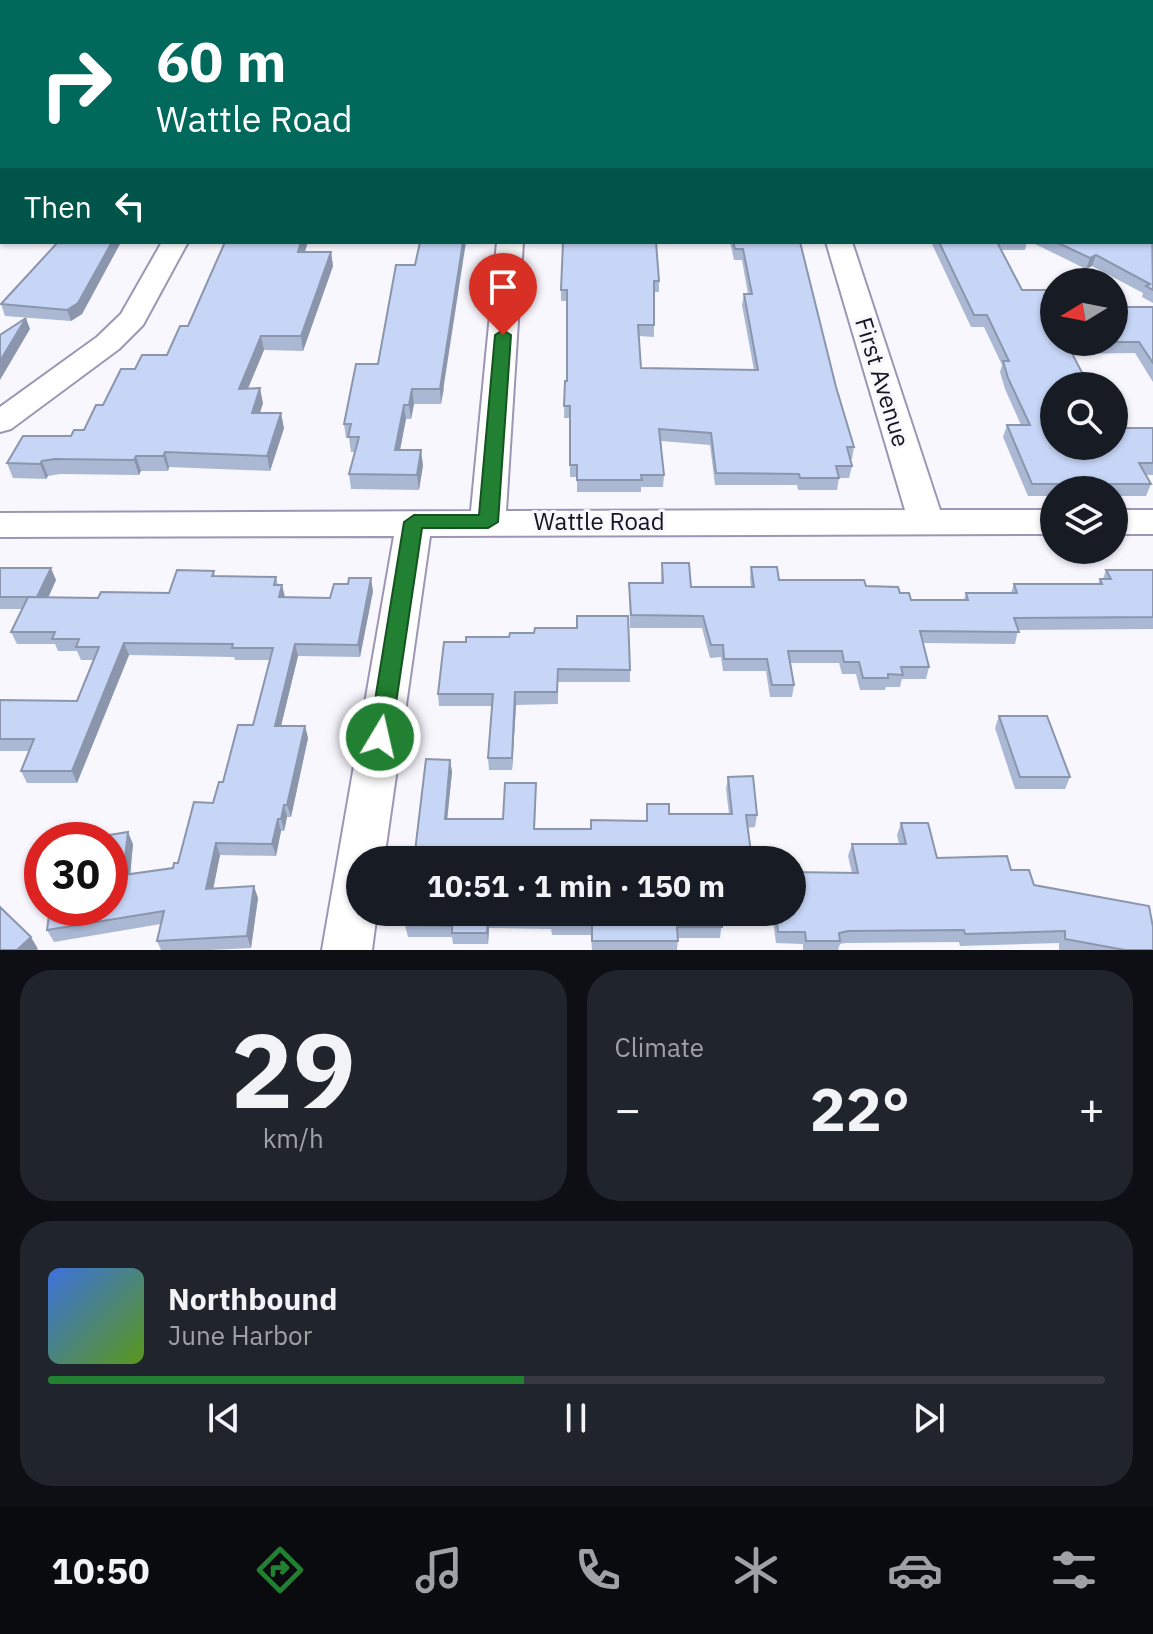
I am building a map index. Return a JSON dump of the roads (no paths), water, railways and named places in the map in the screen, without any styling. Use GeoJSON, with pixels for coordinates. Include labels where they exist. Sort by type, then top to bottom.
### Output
{"type":"FeatureCollection","features":[{"type":"Feature","properties":{"kind":"street"},"geometry":{"type":"LineString","coordinates":[[0,422],[108,343],[133,319],[174,244]]}},
{"type":"Feature","properties":{"kind":"street"},"geometry":{"type":"LineString","coordinates":[[488,522],[510,244]]}},
{"type":"Feature","properties":{"kind":"street","name":"First Avenue"},"geometry":{"type":"LineString","coordinates":[[840,244],[926,521]]}},
{"type":"Feature","properties":{"kind":"street"},"geometry":{"type":"LineString","coordinates":[[363,846],[414,522]]}},
{"type":"Feature","properties":{"kind":"street","name":"Wattle Road"},"geometry":{"type":"LineString","coordinates":[[0,525],[1040,522]]}},
{"type":"Feature","properties":{"kind":"street"},"geometry":{"type":"LineString","coordinates":[[1128,522],[1153,522]]}},
{"type":"Feature","properties":{"kind":"street"},"geometry":{"type":"LineString","coordinates":[[347,950],[351,926]]}}]}
